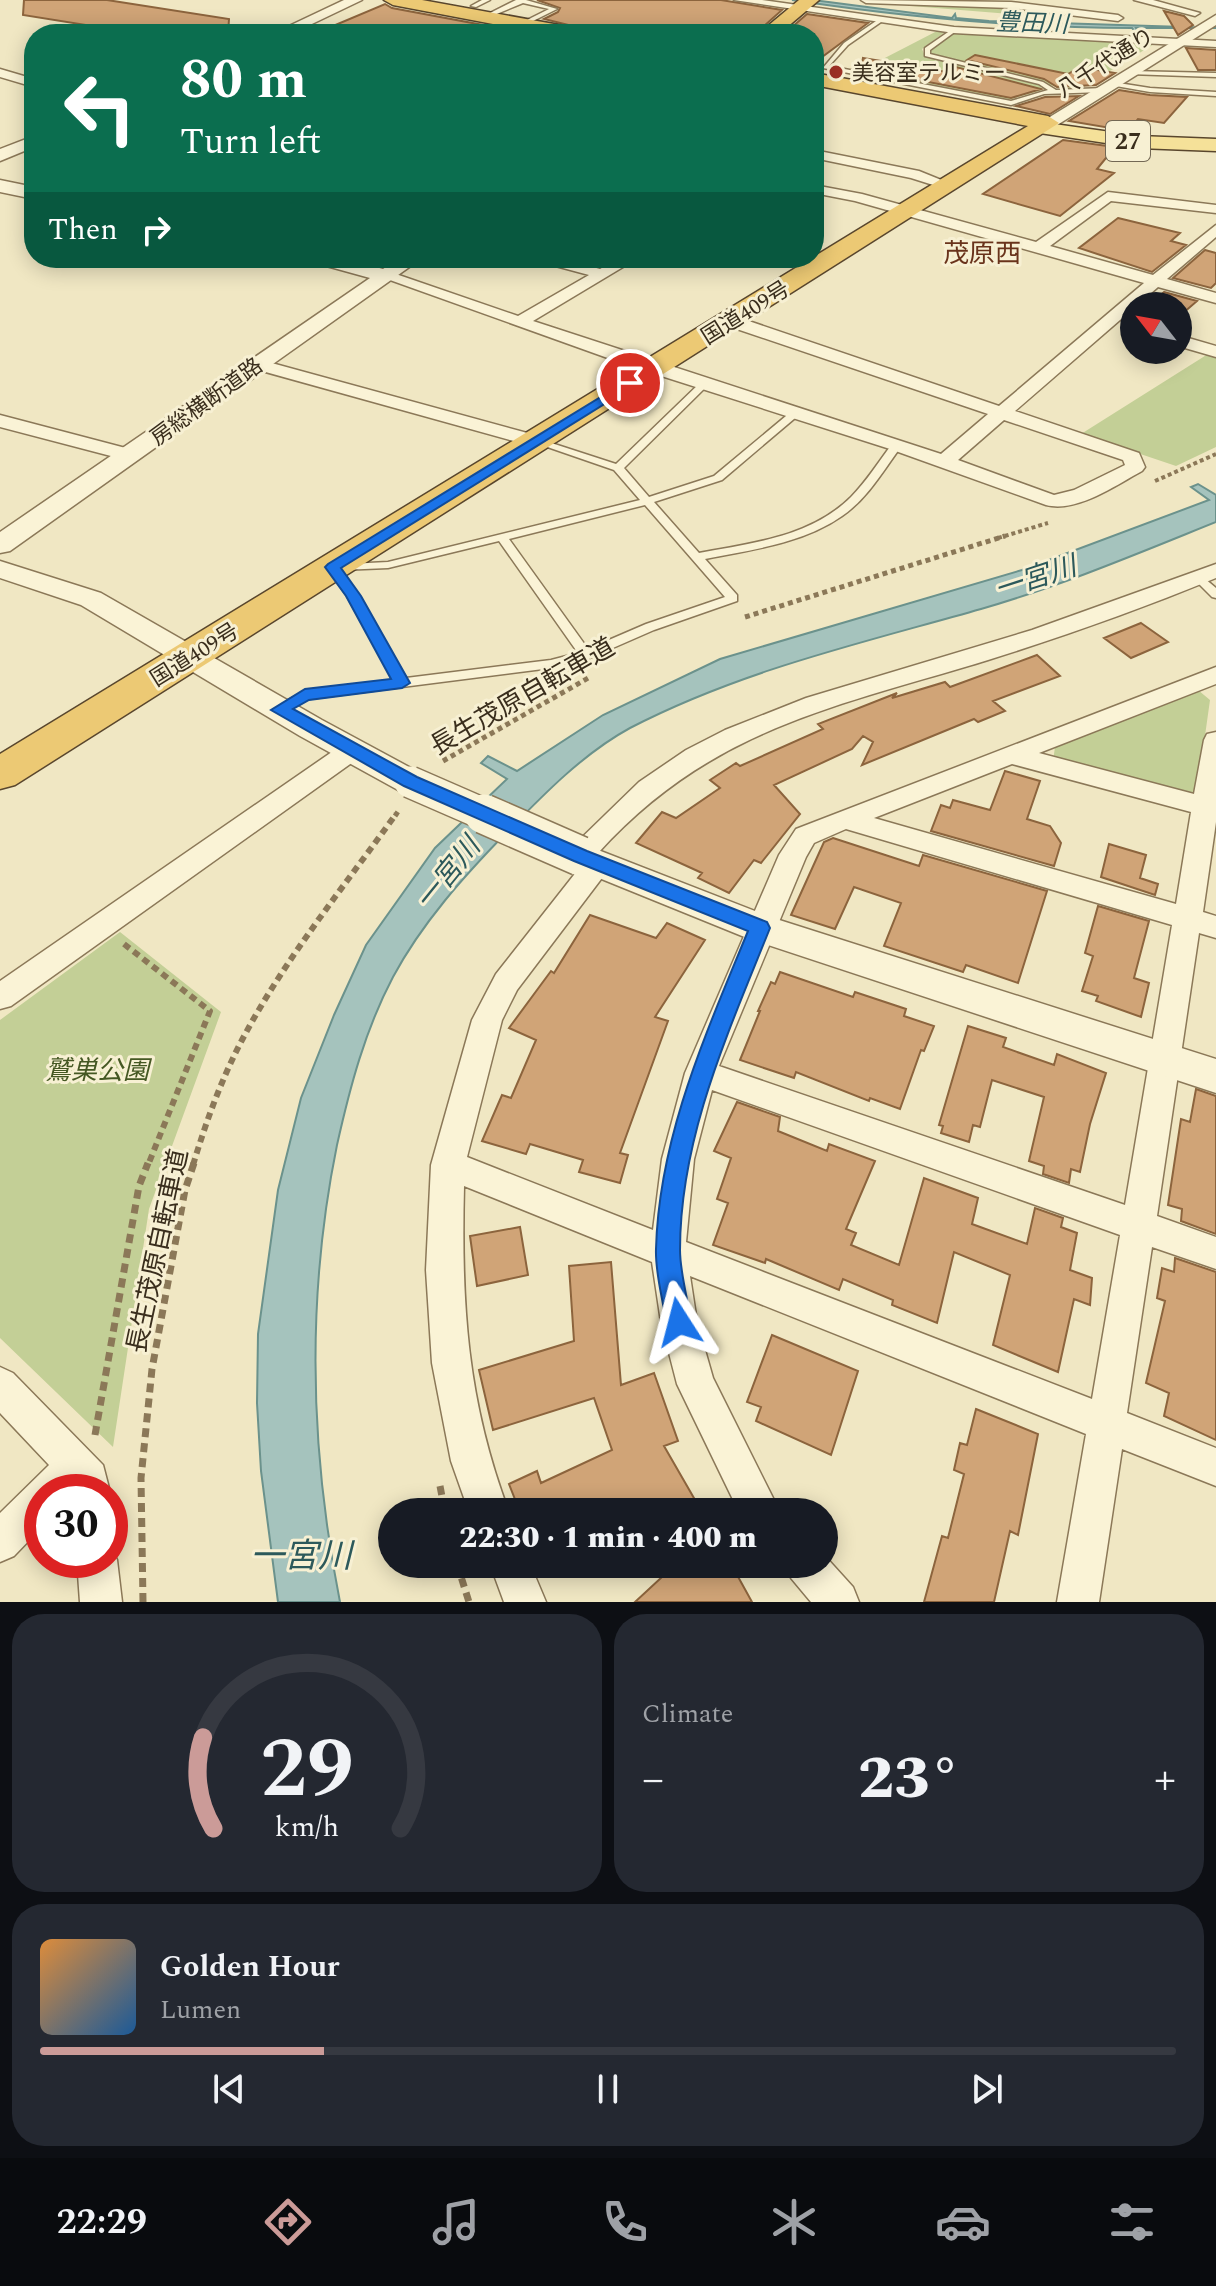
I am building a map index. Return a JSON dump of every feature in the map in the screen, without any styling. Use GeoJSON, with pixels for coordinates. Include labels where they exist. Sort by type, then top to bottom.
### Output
{"type":"FeatureCollection","features":[{"type":"Feature","properties":{"kind":"highway"},"geometry":{"type":"LineString","coordinates":[[356,0],[486,24]]}},
{"type":"Feature","properties":{"kind":"highway"},"geometry":{"type":"LineString","coordinates":[[393,0],[482,8],[523,24]]}},
{"type":"Feature","properties":{"kind":"highway"},"geometry":{"type":"LineString","coordinates":[[779,24],[803,5]]}},
{"type":"Feature","properties":{"kind":"highway"},"geometry":{"type":"LineString","coordinates":[[824,81],[1008,109],[1044,126]]}},
{"type":"Feature","properties":{"kind":"highway"},"geometry":{"type":"LineString","coordinates":[[824,88],[1044,126]]}},
{"type":"Feature","properties":{"kind":"highway","name":"国道409号"},"geometry":{"type":"LineString","coordinates":[[824,263],[1044,126]]}},
{"type":"Feature","properties":{"kind":"highway","name":"国道409号"},"geometry":{"type":"LineString","coordinates":[[0,774],[815,268]]}},
{"type":"Feature","properties":{"kind":"main road","name":"27"},"geometry":{"type":"LineString","coordinates":[[1044,126],[1139,142],[1216,145]]}},
{"type":"Feature","properties":{"kind":"street"},"geometry":{"type":"LineString","coordinates":[[302,24],[356,0]]}},
{"type":"Feature","properties":{"kind":"street"},"geometry":{"type":"LineString","coordinates":[[739,0],[803,5],[879,21],[954,30],[1216,44]]}},
{"type":"Feature","properties":{"kind":"street"},"geometry":{"type":"LineString","coordinates":[[866,0],[973,2],[1118,18]]}},
{"type":"Feature","properties":{"kind":"street"},"geometry":{"type":"LineString","coordinates":[[1139,0],[1195,13]]}},
{"type":"Feature","properties":{"kind":"street"},"geometry":{"type":"LineString","coordinates":[[1165,5],[1182,0]]}},
{"type":"Feature","properties":{"kind":"street","name":"八千代通り"},"geometry":{"type":"LineString","coordinates":[[1044,126],[1216,19]]}},
{"type":"Feature","properties":{"kind":"street"},"geometry":{"type":"LineString","coordinates":[[0,73],[24,80]]}},
{"type":"Feature","properties":{"kind":"street"},"geometry":{"type":"LineString","coordinates":[[0,156],[24,145]]}},
{"type":"Feature","properties":{"kind":"street"},"geometry":{"type":"LineString","coordinates":[[824,156],[914,174],[949,186]]}},
{"type":"Feature","properties":{"kind":"street"},"geometry":{"type":"LineString","coordinates":[[0,186],[24,191]]}},
{"type":"Feature","properties":{"kind":"street"},"geometry":{"type":"LineString","coordinates":[[824,191],[857,197],[1216,298]]}},
{"type":"Feature","properties":{"kind":"street"},"geometry":{"type":"LineString","coordinates":[[1038,248],[1108,196],[1120,195],[1216,209]]}},
{"type":"Feature","properties":{"kind":"street"},"geometry":{"type":"LineString","coordinates":[[944,462],[1156,281],[1208,244],[1216,229]]}},
{"type":"Feature","properties":{"kind":"street"},"geometry":{"type":"LineString","coordinates":[[357,268],[654,368],[897,445],[1053,501],[1080,495],[1135,467],[1132,457],[731,321]]}},
{"type":"Feature","properties":{"kind":"street","name":"房総横断道路"},"geometry":{"type":"LineString","coordinates":[[0,545],[396,268]]}},
{"type":"Feature","properties":{"kind":"street"},"geometry":{"type":"LineString","coordinates":[[580,268],[602,274]]}},
{"type":"Feature","properties":{"kind":"street"},"geometry":{"type":"LineString","coordinates":[[519,322],[612,268]]}},
{"type":"Feature","properties":{"kind":"street"},"geometry":{"type":"LineString","coordinates":[[1109,320],[1120,323]]}},
{"type":"Feature","properties":{"kind":"street"},"geometry":{"type":"LineString","coordinates":[[1192,344],[1216,352]]}},
{"type":"Feature","properties":{"kind":"street"},"geometry":{"type":"LineString","coordinates":[[257,364],[535,441]]}},
{"type":"Feature","properties":{"kind":"street"},"geometry":{"type":"LineString","coordinates":[[0,421],[130,455]]}},
{"type":"Feature","properties":{"kind":"street"},"geometry":{"type":"LineString","coordinates":[[0,569],[91,599],[351,751],[589,859],[760,928],[1216,1076]]}},
{"type":"Feature","properties":{"kind":"street"},"geometry":{"type":"LineString","coordinates":[[484,1498],[470,1461],[450,1363],[444,1270],[448,1165],[487,1020],[506,982],[620,812],[661,778],[742,733],[798,710],[984,653],[1207,573]]}},
{"type":"Feature","properties":{"kind":"street"},"geometry":{"type":"LineString","coordinates":[[753,1498],[696,1384],[679,1322],[668,1251],[678,1159],[701,1073],[793,855],[805,836],[1216,675]]}},
{"type":"Feature","properties":{"kind":"street"},"geometry":{"type":"LineString","coordinates":[[1078,1602],[1165,1060],[1202,923],[1216,740]]}},
{"type":"Feature","properties":{"kind":"street"},"geometry":{"type":"LineString","coordinates":[[0,997],[351,751]]}},
{"type":"Feature","properties":{"kind":"street"},"geometry":{"type":"LineString","coordinates":[[1012,755],[1211,807]]}},
{"type":"Feature","properties":{"kind":"street"},"geometry":{"type":"LineString","coordinates":[[845,819],[1202,923]]}},
{"type":"Feature","properties":{"kind":"street"},"geometry":{"type":"LineString","coordinates":[[701,1073],[1216,1253]]}},
{"type":"Feature","properties":{"kind":"street"},"geometry":{"type":"LineString","coordinates":[[448,1165],[1216,1467]]}},
{"type":"Feature","properties":{"kind":"street"},"geometry":{"type":"LineString","coordinates":[[0,1386],[70,1474]]}},
{"type":"Feature","properties":{"kind":"street"},"geometry":{"type":"LineString","coordinates":[[0,1542],[24,1517]]}},
{"type":"Feature","properties":{"kind":"street"},"geometry":{"type":"LineString","coordinates":[[99,1578],[101,1602]]}},
{"type":"Feature","properties":{"kind":"street"},"geometry":{"type":"LineString","coordinates":[[516,1578],[525,1602]]}},
{"type":"Feature","properties":{"kind":"street"},"geometry":{"type":"LineString","coordinates":[[817,1578],[838,1602]]}},
{"type":"Feature","properties":{"kind":"lane"},"geometry":{"type":"LineString","coordinates":[[482,8],[520,0],[554,9],[523,24]]}},
{"type":"Feature","properties":{"kind":"lane"},"geometry":{"type":"LineString","coordinates":[[879,21],[846,44],[825,67],[1008,109],[1054,91],[1107,87],[1216,94]]}},
{"type":"Feature","properties":{"kind":"lane"},"geometry":{"type":"LineString","coordinates":[[954,30],[927,49],[927,55],[1041,83],[1054,91]]}},
{"type":"Feature","properties":{"kind":"lane"},"geometry":{"type":"LineString","coordinates":[[1130,73],[1216,75]]}},
{"type":"Feature","properties":{"kind":"lane"},"geometry":{"type":"LineString","coordinates":[[618,468],[704,384]]}},
{"type":"Feature","properties":{"kind":"lane"},"geometry":{"type":"LineString","coordinates":[[333,567],[388,565],[648,501],[718,478],[796,413]]}},
{"type":"Feature","properties":{"kind":"lane"},"geometry":{"type":"LineString","coordinates":[[280,710],[305,695],[551,664],[586,655],[733,598],[618,468],[535,441]]}},
{"type":"Feature","properties":{"kind":"lane"},"geometry":{"type":"LineString","coordinates":[[697,557],[760,544],[807,530],[834,517],[853,501],[897,445]]}},
{"type":"Feature","properties":{"kind":"lane"},"geometry":{"type":"LineString","coordinates":[[501,536],[586,655]]}},
{"type":"Feature","properties":{"kind":"lane"},"geometry":{"type":"LineString","coordinates":[[333,567],[402,683]]}},
{"type":"Feature","properties":{"kind":"lane"},"geometry":{"type":"LineString","coordinates":[[1207,573],[1216,594]]}},
{"type":"Feature","properties":{"kind":"path"},"geometry":{"type":"LineString","coordinates":[[1143,487],[1216,454]]}},
{"type":"Feature","properties":{"kind":"path"},"geometry":{"type":"LineString","coordinates":[[733,620],[1062,517]]}},
{"type":"Feature","properties":{"kind":"path","name":"長生茂原自転車道"},"geometry":{"type":"LineString","coordinates":[[143,1602],[141,1478],[152,1369],[185,1190],[211,1108],[242,1040],[282,973],[418,782],[603,669]]}},
{"type":"Feature","properties":{"kind":"path"},"geometry":{"type":"LineString","coordinates":[[78,1474],[98,1409],[139,1186],[210,1011],[100,925]]}},
{"type":"Feature","properties":{"kind":"path"},"geometry":{"type":"LineString","coordinates":[[461,1578],[469,1602]]}},
{"type":"Feature","properties":{"kind":"green space"},"geometry":{"type":"Polygon","coordinates":[[[911,6],[1011,7],[1108,17],[1010,14],[911,6]]]}},
{"type":"Feature","properties":{"kind":"green space"},"geometry":{"type":"Polygon","coordinates":[[[939,30],[945,32],[922,49],[925,56],[1038,83],[1043,90],[1005,101],[872,74],[894,64],[879,61],[939,30]]]}},
{"type":"Feature","properties":{"kind":"green space"},"geometry":{"type":"Polygon","coordinates":[[[954,33],[1159,41],[1082,88],[1066,89],[931,56],[929,51],[954,33]]]}},
{"type":"Feature","properties":{"kind":"green space"},"geometry":{"type":"Polygon","coordinates":[[[1208,354],[1216,357],[1216,447],[1176,466],[1081,434],[1208,354]]]}},
{"type":"Feature","properties":{"kind":"green space"},"geometry":{"type":"Polygon","coordinates":[[[1198,690],[1210,700],[1197,793],[1182,795],[1053,761],[1055,747],[1198,690]]]}},
{"type":"Feature","properties":{"kind":"green space","name":"鷲巣公園"},"geometry":{"type":"Polygon","coordinates":[[[120,932],[221,1012],[149,1209],[113,1447],[0,1338],[0,1020],[120,932]]]}},
{"type":"Feature","properties":{"kind":"water","name":"豊田川"},"geometry":{"type":"Polygon","coordinates":[[[792,0],[952,18],[955,14],[956,18],[989,21],[1216,28],[1136,28],[1139,33],[1136,33],[1132,28],[961,20],[792,0]]]}},
{"type":"Feature","properties":{"kind":"water","name":"一宮川"},"geometry":{"type":"Polygon","coordinates":[[[1198,484],[1216,495],[1216,522],[1041,590],[759,674],[630,728],[597,749],[550,789],[445,901],[404,957],[374,1017],[347,1102],[327,1202],[316,1317],[316,1374],[323,1488],[340,1602],[278,1602],[261,1471],[257,1403],[258,1334],[278,1190],[301,1098],[366,945],[435,848],[507,779],[481,763],[488,756],[517,771],[603,715],[720,659],[1022,570],[1209,500],[1191,487],[1198,484]]]}},
{"type":"Feature","properties":{"kind":"building"},"geometry":{"type":"Polygon","coordinates":[[[24,0],[107,0],[229,19],[229,24],[79,24],[23,15],[24,0]]]}},
{"type":"Feature","properties":{"kind":"building"},"geometry":{"type":"Polygon","coordinates":[[[537,0],[721,0],[782,10],[766,24],[564,24],[544,19],[560,8],[537,0]]]}},
{"type":"Feature","properties":{"kind":"building"},"geometry":{"type":"Polygon","coordinates":[[[385,4],[392,8],[478,24],[338,24],[385,4]]]}},
{"type":"Feature","properties":{"kind":"building"},"geometry":{"type":"Polygon","coordinates":[[[1164,11],[1184,16],[1193,25],[1178,35],[1164,11]]]}},
{"type":"Feature","properties":{"kind":"building"},"geometry":{"type":"Polygon","coordinates":[[[807,14],[868,23],[824,56],[824,24],[796,24],[807,14]]]}},
{"type":"Feature","properties":{"kind":"building"},"geometry":{"type":"Polygon","coordinates":[[[1186,48],[1216,50],[1216,70],[1198,70],[1186,48]]]}},
{"type":"Feature","properties":{"kind":"building"},"geometry":{"type":"Polygon","coordinates":[[[975,55],[1068,74],[1080,67],[1115,73],[1096,85],[1057,87],[1044,79],[967,60],[975,55]]]}},
{"type":"Feature","properties":{"kind":"building"},"geometry":{"type":"Polygon","coordinates":[[[863,58],[947,72],[956,67],[1041,89],[1011,98],[861,69],[863,58]]]}},
{"type":"Feature","properties":{"kind":"building"},"geometry":{"type":"Polygon","coordinates":[[[1119,90],[1187,97],[1164,123],[1138,119],[1128,131],[1069,121],[1119,90]]]}},
{"type":"Feature","properties":{"kind":"building"},"geometry":{"type":"Polygon","coordinates":[[[1079,96],[1050,114],[1016,106],[1045,97],[1079,96]]]}},
{"type":"Feature","properties":{"kind":"building"},"geometry":{"type":"Polygon","coordinates":[[[1063,140],[1115,147],[1097,169],[1114,173],[1060,216],[983,194],[1063,140]]]}},
{"type":"Feature","properties":{"kind":"building"},"geometry":{"type":"Polygon","coordinates":[[[1118,218],[1180,233],[1171,241],[1186,245],[1152,272],[1079,248],[1118,218]]]}},
{"type":"Feature","properties":{"kind":"building"},"geometry":{"type":"Polygon","coordinates":[[[1205,250],[1216,253],[1216,283],[1211,288],[1173,278],[1205,250]]]}},
{"type":"Feature","properties":{"kind":"building"},"geometry":{"type":"Polygon","coordinates":[[[1141,623],[1168,642],[1131,658],[1104,638],[1141,623]]]}},
{"type":"Feature","properties":{"kind":"building"},"geometry":{"type":"Polygon","coordinates":[[[1037,655],[1060,676],[993,701],[1005,711],[978,722],[974,719],[862,765],[873,742],[863,736],[852,749],[774,785],[800,814],[761,863],[754,860],[729,893],[698,878],[702,873],[636,843],[662,812],[676,818],[720,788],[710,780],[736,763],[740,766],[823,729],[818,724],[897,693],[892,698],[945,682],[950,687],[1037,655]]]}},
{"type":"Feature","properties":{"kind":"building"},"geometry":{"type":"Polygon","coordinates":[[[1005,771],[1040,781],[1027,819],[1050,826],[1061,843],[1054,866],[931,831],[941,805],[950,808],[953,800],[990,810],[1005,771]]]}},
{"type":"Feature","properties":{"kind":"building"},"geometry":{"type":"Polygon","coordinates":[[[833,838],[919,866],[923,855],[1047,891],[1018,983],[966,965],[963,972],[884,946],[901,903],[854,887],[835,929],[791,915],[824,842],[833,838]]]}},
{"type":"Feature","properties":{"kind":"building"},"geometry":{"type":"Polygon","coordinates":[[[1109,844],[1146,855],[1140,878],[1158,884],[1155,895],[1101,877],[1109,844]]]}},
{"type":"Feature","properties":{"kind":"building"},"geometry":{"type":"Polygon","coordinates":[[[1098,906],[1149,921],[1134,978],[1149,983],[1141,1017],[1096,1001],[1098,996],[1082,991],[1093,956],[1085,953],[1098,906]]]}},
{"type":"Feature","properties":{"kind":"building"},"geometry":{"type":"Polygon","coordinates":[[[590,915],[656,938],[667,923],[705,940],[655,1017],[668,1021],[620,1153],[628,1155],[620,1183],[579,1172],[583,1160],[530,1144],[526,1154],[482,1141],[502,1095],[511,1098],[536,1040],[509,1028],[551,971],[554,973],[590,915]]]}},
{"type":"Feature","properties":{"kind":"building"},"geometry":{"type":"Polygon","coordinates":[[[780,972],[853,997],[855,992],[906,1009],[904,1016],[934,1026],[924,1051],[921,1050],[900,1109],[870,1098],[869,1101],[796,1072],[794,1078],[740,1060],[771,982],[775,984],[780,972]]]}},
{"type":"Feature","properties":{"kind":"building"},"geometry":{"type":"Polygon","coordinates":[[[968,1026],[1006,1038],[1003,1047],[1054,1065],[1057,1054],[1106,1073],[1090,1124],[1080,1172],[1071,1169],[1069,1183],[1043,1174],[1044,1166],[1029,1161],[1044,1097],[992,1080],[980,1127],[973,1125],[969,1142],[941,1133],[943,1126],[939,1125],[968,1026]]]}},
{"type":"Feature","properties":{"kind":"building"},"geometry":{"type":"Polygon","coordinates":[[[1196,1089],[1216,1096],[1216,1234],[1181,1221],[1182,1209],[1168,1205],[1181,1119],[1190,1122],[1196,1089]]]}},
{"type":"Feature","properties":{"kind":"building"},"geometry":{"type":"Polygon","coordinates":[[[737,1102],[780,1117],[778,1131],[827,1151],[829,1144],[875,1161],[846,1229],[856,1233],[851,1245],[899,1265],[924,1178],[978,1198],[972,1224],[1027,1244],[1035,1208],[1063,1218],[1061,1227],[1077,1233],[1070,1270],[1092,1278],[1090,1305],[1074,1299],[1058,1372],[993,1345],[1010,1275],[954,1252],[937,1323],[892,1305],[893,1300],[843,1279],[839,1290],[766,1259],[765,1263],[713,1245],[728,1203],[717,1199],[731,1158],[714,1151],[737,1102]]]}},
{"type":"Feature","properties":{"kind":"building"},"geometry":{"type":"Polygon","coordinates":[[[520,1227],[528,1275],[477,1286],[470,1236],[520,1227]]]}},
{"type":"Feature","properties":{"kind":"building"},"geometry":{"type":"Polygon","coordinates":[[[1175,1258],[1216,1272],[1216,1440],[1164,1416],[1169,1393],[1146,1383],[1165,1301],[1157,1298],[1162,1268],[1174,1272],[1175,1258]]]}},
{"type":"Feature","properties":{"kind":"building"},"geometry":{"type":"Polygon","coordinates":[[[611,1262],[621,1385],[654,1373],[678,1441],[664,1446],[694,1498],[514,1498],[509,1484],[537,1471],[541,1483],[612,1450],[594,1398],[493,1430],[479,1370],[574,1341],[569,1266],[611,1262]]]}},
{"type":"Feature","properties":{"kind":"building"},"geometry":{"type":"Polygon","coordinates":[[[772,1335],[858,1371],[831,1455],[756,1421],[761,1407],[747,1402],[772,1335]]]}},
{"type":"Feature","properties":{"kind":"building"},"geometry":{"type":"Polygon","coordinates":[[[976,1409],[1038,1434],[1018,1535],[1010,1531],[994,1602],[924,1602],[942,1536],[948,1538],[964,1474],[954,1470],[960,1443],[967,1445],[976,1409]]]}},
{"type":"Feature","properties":{"kind":"building"},"geometry":{"type":"Polygon","coordinates":[[[661,1578],[739,1578],[752,1602],[635,1602],[661,1578]]]}},
{"type":"Feature","properties":{"kind":"place","name":"美容室テルミー"},"geometry":{"type":"Point","coordinates":[836,72]}},
{"type":"Feature","properties":{"kind":"district","name":"茂原西"},"geometry":{"type":"Point","coordinates":[982,253]}},
{"type":"Feature","properties":{"kind":"route"},"geometry":{"type":"LineString","coordinates":[[630,383],[333,567],[343,578],[402,683],[305,695],[280,710],[410,782],[580,856],[760,928],[701,1073],[678,1159],[668,1251],[679,1322]]}}]}
